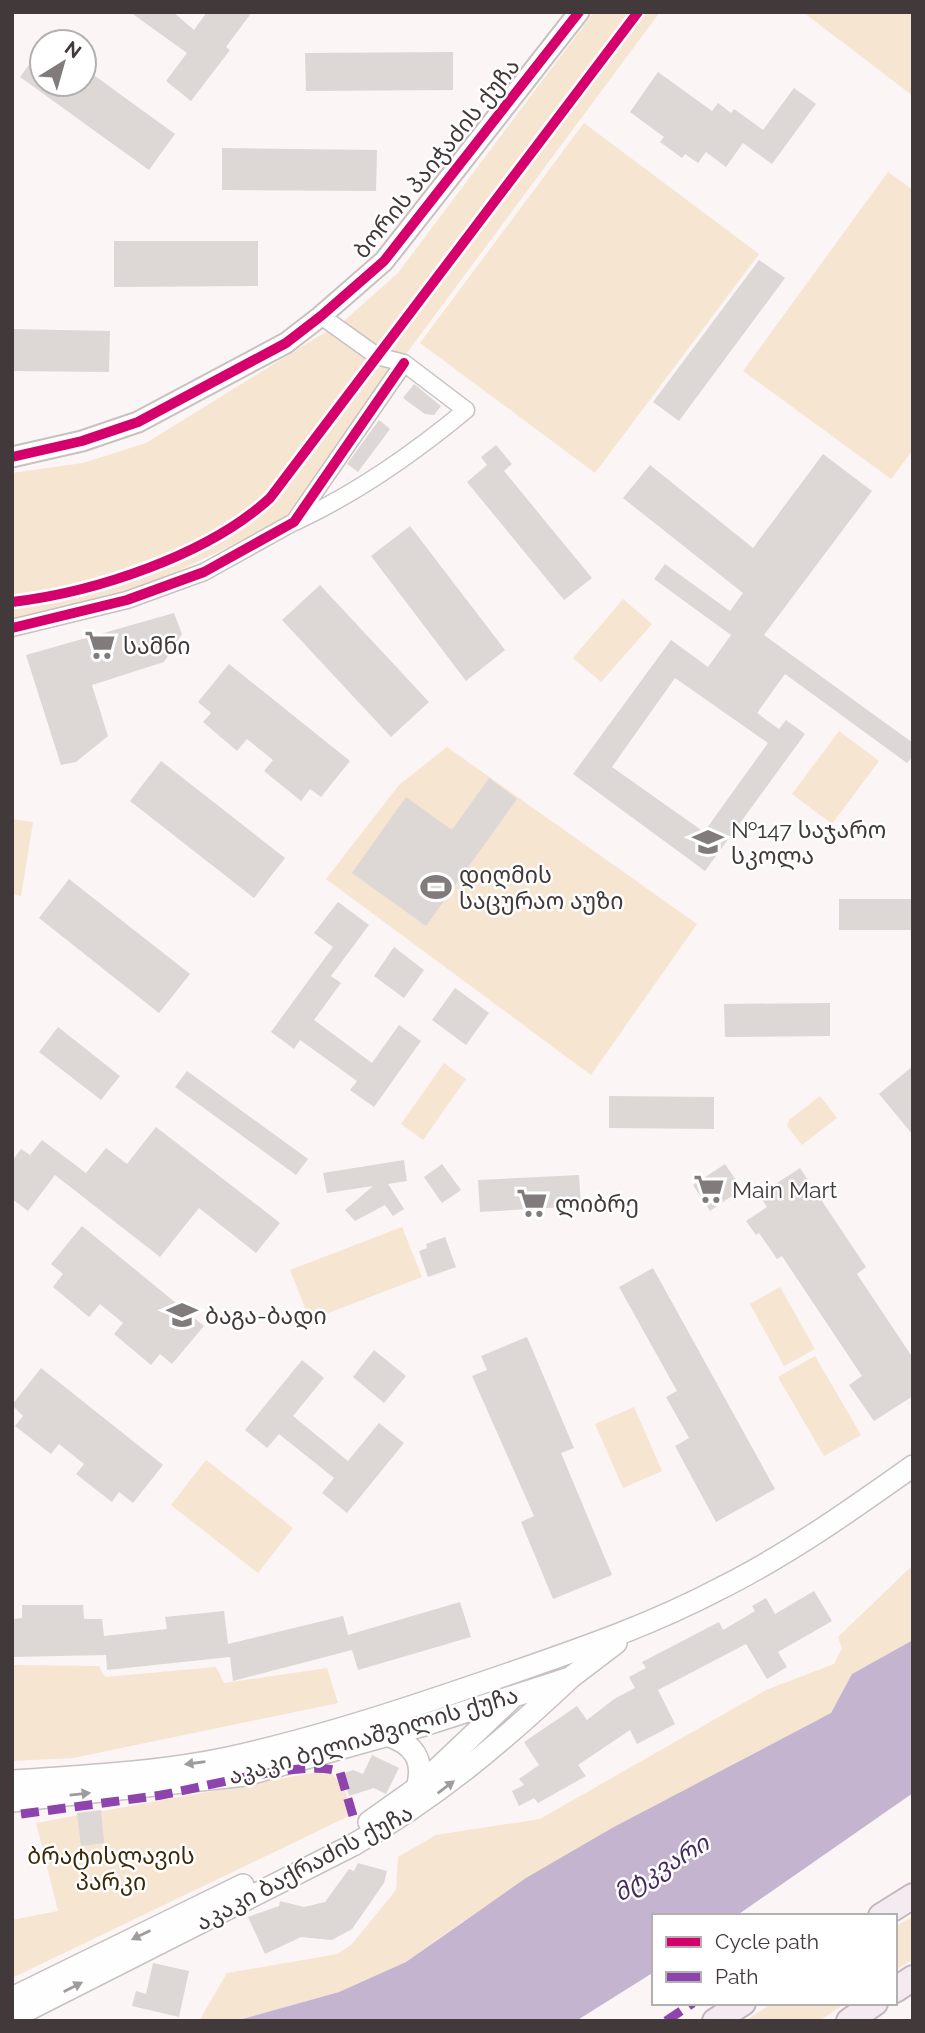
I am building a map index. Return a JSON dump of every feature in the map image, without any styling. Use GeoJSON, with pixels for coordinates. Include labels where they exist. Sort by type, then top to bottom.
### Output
{"type":"FeatureCollection","features":[{"type":"Feature","properties":{"kind":"main road","name":"აკაკი ბელიაშვილის ქუჩა"},"geometry":{"type":"LineString","coordinates":[[12,1781],[152,1769],[226,1758],[352,1726],[634,1630],[722,1588],[799,1544],[913,1466]]}},
{"type":"Feature","properties":{"kind":"main road","name":"აკაკი ბელიაშვილის ქუჩა"},"geometry":{"type":"LineString","coordinates":[[12,1801],[246,1775],[387,1735],[570,1678],[634,1630]]}},
{"type":"Feature","properties":{"kind":"main road","name":"აკაკი ბაქრაძის ქუჩა"},"geometry":{"type":"LineString","coordinates":[[12,1998],[363,1826],[417,1788],[517,1693],[542,1662]]}},
{"type":"Feature","properties":{"kind":"main road","name":"აკაკი ბაქრაძის ქუჩა"},"geometry":{"type":"LineString","coordinates":[[12,2018],[353,1845],[407,1814],[463,1774],[570,1678]]}},
{"type":"Feature","properties":{"kind":"main road"},"geometry":{"type":"LineString","coordinates":[[387,1735],[408,1745],[416,1754],[421,1775],[417,1788]]}},
{"type":"Feature","properties":{"kind":"main road"},"geometry":{"type":"LineString","coordinates":[[884,1914],[913,1896]]}},
{"type":"Feature","properties":{"kind":"main road"},"geometry":{"type":"LineString","coordinates":[[897,1989],[913,1978]]}},
{"type":"Feature","properties":{"kind":"main road"},"geometry":{"type":"LineString","coordinates":[[715,2021],[740,2005]]}},
{"type":"Feature","properties":{"kind":"main road"},"geometry":{"type":"LineString","coordinates":[[849,2021],[872,2005]]}},
{"type":"Feature","properties":{"kind":"street","name":"ბორის პაიჭაძის ქუჩა"},"geometry":{"type":"LineString","coordinates":[[12,457],[82,441],[138,422],[286,342],[321,316],[384,261],[579,12]]}},
{"type":"Feature","properties":{"kind":"street"},"geometry":{"type":"LineString","coordinates":[[12,628],[127,600],[204,572],[328,507],[418,449],[466,410],[404,363],[377,356],[321,316]]}},
{"type":"Feature","properties":{"kind":"street"},"geometry":{"type":"LineString","coordinates":[[294,523],[404,363]]}},
{"type":"Feature","properties":{"kind":"green space"},"geometry":{"type":"Polygon","coordinates":[[[594,12],[660,12],[282,521],[128,595],[12,621],[12,473],[83,463],[146,443],[345,320],[398,273],[594,12]]]}},
{"type":"Feature","properties":{"kind":"green space"},"geometry":{"type":"Polygon","coordinates":[[[803,12],[913,12],[913,96],[803,12]]]}},
{"type":"Feature","properties":{"kind":"green space"},"geometry":{"type":"Polygon","coordinates":[[[584,123],[759,254],[595,473],[420,343],[584,123]]]}},
{"type":"Feature","properties":{"kind":"green space"},"geometry":{"type":"Polygon","coordinates":[[[888,172],[913,190],[913,450],[891,479],[743,371],[888,172]]]}},
{"type":"Feature","properties":{"kind":"green space"},"geometry":{"type":"Polygon","coordinates":[[[623,599],[652,624],[601,682],[573,658],[623,599]]]}},
{"type":"Feature","properties":{"kind":"green space"},"geometry":{"type":"Polygon","coordinates":[[[839,731],[879,761],[832,824],[792,794],[839,731]]]}},
{"type":"Feature","properties":{"kind":"green space"},"geometry":{"type":"Polygon","coordinates":[[[447,747],[697,924],[591,1075],[326,879],[399,785],[447,747]]]}},
{"type":"Feature","properties":{"kind":"green space"},"geometry":{"type":"Polygon","coordinates":[[[12,819],[33,822],[21,896],[12,894],[12,819]]]}},
{"type":"Feature","properties":{"kind":"green space"},"geometry":{"type":"Polygon","coordinates":[[[444,1063],[466,1079],[423,1140],[401,1124],[444,1063]]]}},
{"type":"Feature","properties":{"kind":"green space"},"geometry":{"type":"Polygon","coordinates":[[[820,1096],[837,1118],[802,1145],[787,1126],[789,1120],[820,1096]]]}},
{"type":"Feature","properties":{"kind":"green space"},"geometry":{"type":"Polygon","coordinates":[[[402,1227],[422,1277],[310,1320],[290,1270],[402,1227]]]}},
{"type":"Feature","properties":{"kind":"green space"},"geometry":{"type":"Polygon","coordinates":[[[780,1287],[815,1349],[784,1366],[750,1304],[780,1287]]]}},
{"type":"Feature","properties":{"kind":"green space"},"geometry":{"type":"Polygon","coordinates":[[[815,1356],[861,1435],[824,1456],[778,1377],[815,1356]]]}},
{"type":"Feature","properties":{"kind":"green space"},"geometry":{"type":"Polygon","coordinates":[[[634,1407],[662,1471],[623,1488],[595,1424],[634,1407]]]}},
{"type":"Feature","properties":{"kind":"green space"},"geometry":{"type":"Polygon","coordinates":[[[206,1460],[293,1528],[258,1573],[171,1505],[206,1460]]]}},
{"type":"Feature","properties":{"kind":"green space"},"geometry":{"type":"Polygon","coordinates":[[[913,1565],[913,1640],[852,1674],[831,1713],[612,1828],[462,1922],[406,1962],[339,1992],[235,2021],[199,2021],[227,1973],[338,1954],[352,1944],[396,1890],[398,1857],[436,1835],[540,1819],[766,1690],[834,1664],[842,1648],[838,1637],[913,1565]]]}},
{"type":"Feature","properties":{"kind":"green space"},"geometry":{"type":"Polygon","coordinates":[[[12,1665],[99,1666],[105,1677],[216,1667],[224,1683],[327,1668],[338,1703],[73,1758],[12,1761],[12,1665]]]}},
{"type":"Feature","properties":{"kind":"green space","name":"ბრატისლავის პარკი"},"geometry":{"type":"Polygon","coordinates":[[[329,1770],[346,1792],[351,1815],[12,1978],[12,1920],[58,1911],[36,1823],[329,1770]]]}},
{"type":"Feature","properties":{"kind":"green space"},"geometry":{"type":"Polygon","coordinates":[[[913,1916],[913,1959],[897,1970],[897,1926],[913,1916]]]}},
{"type":"Feature","properties":{"kind":"green space"},"geometry":{"type":"Polygon","coordinates":[[[770,2005],[843,2005],[819,2021],[745,2021],[770,2005]]]}},
{"type":"Feature","properties":{"kind":"water","name":"მტკვარი"},"geometry":{"type":"Polygon","coordinates":[[[913,1640],[913,1793],[739,1914],[652,1914],[652,1973],[576,2021],[235,2021],[339,1992],[406,1962],[526,1878],[612,1828],[831,1713],[852,1674],[913,1640]]]}},
{"type":"Feature","properties":{"kind":"building"},"geometry":{"type":"Polygon","coordinates":[[[130,12],[173,12],[194,30],[207,12],[252,12],[226,47],[230,50],[191,101],[166,81],[187,53],[130,12]]]}},
{"type":"Feature","properties":{"kind":"building"},"geometry":{"type":"Polygon","coordinates":[[[453,52],[453,90],[306,91],[305,53],[453,52]]]}},
{"type":"Feature","properties":{"kind":"building"},"geometry":{"type":"Polygon","coordinates":[[[28,66],[28,83],[20,77],[28,66]]]}},
{"type":"Feature","properties":{"kind":"building"},"geometry":{"type":"Polygon","coordinates":[[[658,72],[712,111],[718,103],[731,113],[734,109],[763,130],[794,88],[816,104],[772,164],[743,143],[726,167],[706,152],[698,163],[685,154],[682,158],[660,142],[664,137],[630,112],[658,72]]]}},
{"type":"Feature","properties":{"kind":"building"},"geometry":{"type":"Polygon","coordinates":[[[98,78],[175,134],[149,170],[49,98],[98,98],[98,78]]]}},
{"type":"Feature","properties":{"kind":"building"},"geometry":{"type":"Polygon","coordinates":[[[222,148],[377,150],[376,191],[222,190],[222,148]]]}},
{"type":"Feature","properties":{"kind":"building"},"geometry":{"type":"Polygon","coordinates":[[[114,241],[258,241],[258,286],[114,287],[114,241]]]}},
{"type":"Feature","properties":{"kind":"building"},"geometry":{"type":"Polygon","coordinates":[[[759,260],[785,278],[679,421],[653,402],[759,260]]]}},
{"type":"Feature","properties":{"kind":"building"},"geometry":{"type":"Polygon","coordinates":[[[12,329],[110,331],[109,372],[12,371],[12,329]]]}},
{"type":"Feature","properties":{"kind":"building"},"geometry":{"type":"Polygon","coordinates":[[[414,384],[441,406],[434,415],[425,414],[403,398],[414,384]]]}},
{"type":"Feature","properties":{"kind":"building"},"geometry":{"type":"Polygon","coordinates":[[[379,420],[390,429],[358,472],[347,464],[379,420]]]}},
{"type":"Feature","properties":{"kind":"building"},"geometry":{"type":"Polygon","coordinates":[[[496,445],[512,464],[504,471],[592,578],[564,600],[467,482],[487,465],[481,457],[496,445]]]}},
{"type":"Feature","properties":{"kind":"building"},"geometry":{"type":"Polygon","coordinates":[[[823,454],[872,491],[764,635],[913,743],[913,756],[907,763],[785,674],[757,713],[779,729],[786,720],[805,734],[705,871],[573,774],[671,640],[708,667],[731,635],[654,579],[665,564],[730,611],[743,593],[623,498],[650,465],[753,548],[823,454]],[[675,678],[612,767],[704,832],[768,743],[675,678]]]}},
{"type":"Feature","properties":{"kind":"building"},"geometry":{"type":"Polygon","coordinates":[[[410,526],[505,650],[466,681],[371,556],[410,526]]]}},
{"type":"Feature","properties":{"kind":"building"},"geometry":{"type":"Polygon","coordinates":[[[320,585],[429,702],[391,737],[282,620],[320,585]]]}},
{"type":"Feature","properties":{"kind":"building"},"geometry":{"type":"Polygon","coordinates":[[[174,613],[182,634],[164,662],[92,685],[108,736],[76,762],[61,765],[26,655],[174,613]]]}},
{"type":"Feature","properties":{"kind":"building"},"geometry":{"type":"Polygon","coordinates":[[[229,664],[350,761],[321,797],[310,789],[301,801],[264,771],[273,760],[247,739],[237,751],[203,722],[211,713],[198,702],[229,664]]]}},
{"type":"Feature","properties":{"kind":"building"},"geometry":{"type":"Polygon","coordinates":[[[161,761],[285,858],[254,898],[130,801],[161,761]]]}},
{"type":"Feature","properties":{"kind":"building"},"geometry":{"type":"Polygon","coordinates":[[[489,778],[517,799],[426,926],[352,873],[406,797],[452,830],[489,778]]]}},
{"type":"Feature","properties":{"kind":"building"},"geometry":{"type":"Polygon","coordinates":[[[69,879],[190,974],[159,1013],[39,918],[69,879]]]}},
{"type":"Feature","properties":{"kind":"building"},"geometry":{"type":"Polygon","coordinates":[[[839,899],[913,899],[913,930],[839,930],[839,899]]]}},
{"type":"Feature","properties":{"kind":"building"},"geometry":{"type":"Polygon","coordinates":[[[338,902],[369,925],[331,976],[341,983],[314,1020],[372,1063],[399,1025],[421,1041],[374,1107],[350,1090],[357,1081],[300,1040],[294,1049],[271,1032],[333,947],[314,933],[338,902]]]}},
{"type":"Feature","properties":{"kind":"building"},"geometry":{"type":"Polygon","coordinates":[[[394,947],[424,970],[404,998],[374,976],[394,947]]]}},
{"type":"Feature","properties":{"kind":"building"},"geometry":{"type":"Polygon","coordinates":[[[455,988],[489,1013],[466,1045],[432,1020],[455,988]]]}},
{"type":"Feature","properties":{"kind":"building"},"geometry":{"type":"Polygon","coordinates":[[[830,1003],[830,1036],[725,1037],[724,1004],[830,1003]]]}},
{"type":"Feature","properties":{"kind":"building"},"geometry":{"type":"Polygon","coordinates":[[[58,1027],[120,1076],[101,1100],[39,1052],[58,1027]]]}},
{"type":"Feature","properties":{"kind":"building"},"geometry":{"type":"Polygon","coordinates":[[[913,1066],[913,1135],[879,1094],[913,1066]]]}},
{"type":"Feature","properties":{"kind":"building"},"geometry":{"type":"Polygon","coordinates":[[[187,1071],[308,1159],[296,1175],[175,1087],[187,1071]]]}},
{"type":"Feature","properties":{"kind":"building"},"geometry":{"type":"Polygon","coordinates":[[[609,1096],[714,1097],[714,1129],[609,1128],[609,1096]]]}},
{"type":"Feature","properties":{"kind":"building"},"geometry":{"type":"Polygon","coordinates":[[[156,1127],[280,1223],[256,1253],[199,1208],[160,1257],[55,1175],[28,1211],[12,1199],[12,1161],[21,1149],[30,1155],[42,1140],[86,1173],[106,1148],[127,1164],[156,1127]]]}},
{"type":"Feature","properties":{"kind":"building"},"geometry":{"type":"Polygon","coordinates":[[[404,1160],[407,1181],[388,1184],[404,1209],[393,1216],[385,1205],[355,1221],[345,1210],[373,1186],[327,1193],[323,1173],[404,1160]]]}},
{"type":"Feature","properties":{"kind":"building"},"geometry":{"type":"Polygon","coordinates":[[[442,1164],[461,1190],[442,1203],[424,1177],[442,1164]]]}},
{"type":"Feature","properties":{"kind":"building"},"geometry":{"type":"Polygon","coordinates":[[[725,1164],[742,1189],[710,1211],[693,1185],[725,1164]]]}},
{"type":"Feature","properties":{"kind":"building"},"geometry":{"type":"Polygon","coordinates":[[[800,1168],[866,1267],[857,1274],[913,1358],[913,1396],[874,1421],[849,1385],[862,1376],[782,1256],[777,1259],[759,1233],[756,1235],[746,1221],[767,1207],[759,1195],[800,1168]]]}},
{"type":"Feature","properties":{"kind":"building"},"geometry":{"type":"Polygon","coordinates":[[[579,1175],[581,1206],[480,1212],[478,1180],[579,1175]]]}},
{"type":"Feature","properties":{"kind":"building"},"geometry":{"type":"Polygon","coordinates":[[[82,1226],[204,1326],[172,1364],[160,1354],[151,1365],[114,1334],[123,1323],[100,1304],[89,1317],[53,1287],[63,1274],[51,1264],[82,1226]]]}},
{"type":"Feature","properties":{"kind":"building"},"geometry":{"type":"Polygon","coordinates":[[[445,1237],[456,1267],[428,1277],[419,1251],[427,1248],[426,1244],[445,1237]]]}},
{"type":"Feature","properties":{"kind":"building"},"geometry":{"type":"Polygon","coordinates":[[[653,1268],[775,1489],[716,1522],[675,1446],[689,1438],[666,1397],[677,1391],[619,1287],[653,1268]]]}},
{"type":"Feature","properties":{"kind":"building"},"geometry":{"type":"Polygon","coordinates":[[[527,1337],[574,1448],[561,1453],[612,1575],[553,1599],[521,1522],[534,1516],[472,1376],[487,1370],[481,1356],[527,1337]]]}},
{"type":"Feature","properties":{"kind":"building"},"geometry":{"type":"Polygon","coordinates":[[[374,1350],[406,1376],[384,1403],[353,1377],[374,1350]]]}},
{"type":"Feature","properties":{"kind":"building"},"geometry":{"type":"Polygon","coordinates":[[[302,1360],[324,1378],[293,1416],[348,1461],[379,1423],[404,1443],[347,1513],[322,1493],[334,1478],[279,1434],[267,1448],[245,1430],[302,1360]]]}},
{"type":"Feature","properties":{"kind":"building"},"geometry":{"type":"Polygon","coordinates":[[[41,1368],[163,1465],[133,1503],[119,1492],[112,1502],[76,1474],[84,1464],[59,1444],[51,1454],[15,1426],[23,1416],[12,1405],[41,1368]]]}},
{"type":"Feature","properties":{"kind":"building"},"geometry":{"type":"Polygon","coordinates":[[[814,1591],[832,1621],[778,1652],[787,1667],[767,1679],[746,1644],[658,1690],[675,1724],[637,1744],[630,1730],[578,1765],[586,1776],[538,1803],[534,1798],[519,1806],[512,1791],[524,1785],[519,1779],[539,1765],[524,1742],[577,1706],[587,1720],[614,1699],[635,1688],[629,1677],[646,1668],[642,1662],[719,1622],[723,1630],[755,1611],[752,1606],[766,1598],[775,1614],[814,1591]]]}},
{"type":"Feature","properties":{"kind":"building"},"geometry":{"type":"Polygon","coordinates":[[[460,1602],[471,1637],[358,1670],[352,1650],[233,1681],[230,1657],[107,1670],[106,1655],[12,1657],[12,1619],[22,1618],[22,1605],[83,1605],[84,1619],[102,1619],[104,1636],[167,1629],[165,1617],[224,1611],[228,1644],[343,1616],[348,1635],[460,1602]]]}},
{"type":"Feature","properties":{"kind":"building"},"geometry":{"type":"Polygon","coordinates":[[[372,1755],[399,1768],[386,1794],[374,1788],[349,1796],[342,1774],[353,1770],[363,1774],[372,1755]]]}},
{"type":"Feature","properties":{"kind":"building"},"geometry":{"type":"Polygon","coordinates":[[[101,1810],[104,1843],[81,1846],[77,1813],[101,1810]]]}},
{"type":"Feature","properties":{"kind":"building"},"geometry":{"type":"Polygon","coordinates":[[[358,1863],[387,1871],[384,1883],[352,1929],[332,1940],[301,1937],[265,1954],[248,1917],[279,1906],[280,1901],[304,1907],[325,1902],[349,1869],[354,1871],[358,1863]]]}},
{"type":"Feature","properties":{"kind":"building"},"geometry":{"type":"Polygon","coordinates":[[[153,1963],[189,1971],[179,2017],[132,2006],[136,1991],[146,1994],[153,1963]]]}},
{"type":"Feature","properties":{"kind":"marked path"},"geometry":{"type":"LineString","coordinates":[[21,1814],[155,1796],[278,1771],[324,1768],[340,1772],[353,1816]]}},
{"type":"Feature","properties":{"kind":"marked path"},"geometry":{"type":"LineString","coordinates":[[666,2021],[690,2005]]}},
{"type":"Feature","properties":{"kind":"cycle path"},"geometry":{"type":"LineString","coordinates":[[12,457],[82,441],[138,422],[286,343],[321,316],[384,261],[579,12]]}},
{"type":"Feature","properties":{"kind":"cycle path"},"geometry":{"type":"LineString","coordinates":[[12,602],[79,590],[149,568],[215,537],[270,498],[638,12]]}},
{"type":"Feature","properties":{"kind":"cycle path"},"geometry":{"type":"LineString","coordinates":[[12,628],[127,600],[204,572],[294,522],[404,363]]}},
{"type":"Feature","properties":{"kind":"place","name":"სამნი"},"geometry":{"type":"Point","coordinates":[100,645]}},
{"type":"Feature","properties":{"kind":"place","name":"№147 საჯარო სკოლა"},"geometry":{"type":"Point","coordinates":[708,842]}},
{"type":"Feature","properties":{"kind":"place","name":"დიღმის საცურაო აუზი"},"geometry":{"type":"Point","coordinates":[436,887]}},
{"type":"Feature","properties":{"kind":"place","name":"Main Mart"},"geometry":{"type":"Point","coordinates":[709,1189]}},
{"type":"Feature","properties":{"kind":"place","name":"ლიბრე"},"geometry":{"type":"Point","coordinates":[532,1203]}},
{"type":"Feature","properties":{"kind":"place","name":"ბაგა-ბადი"},"geometry":{"type":"Point","coordinates":[182,1315]}}]}
